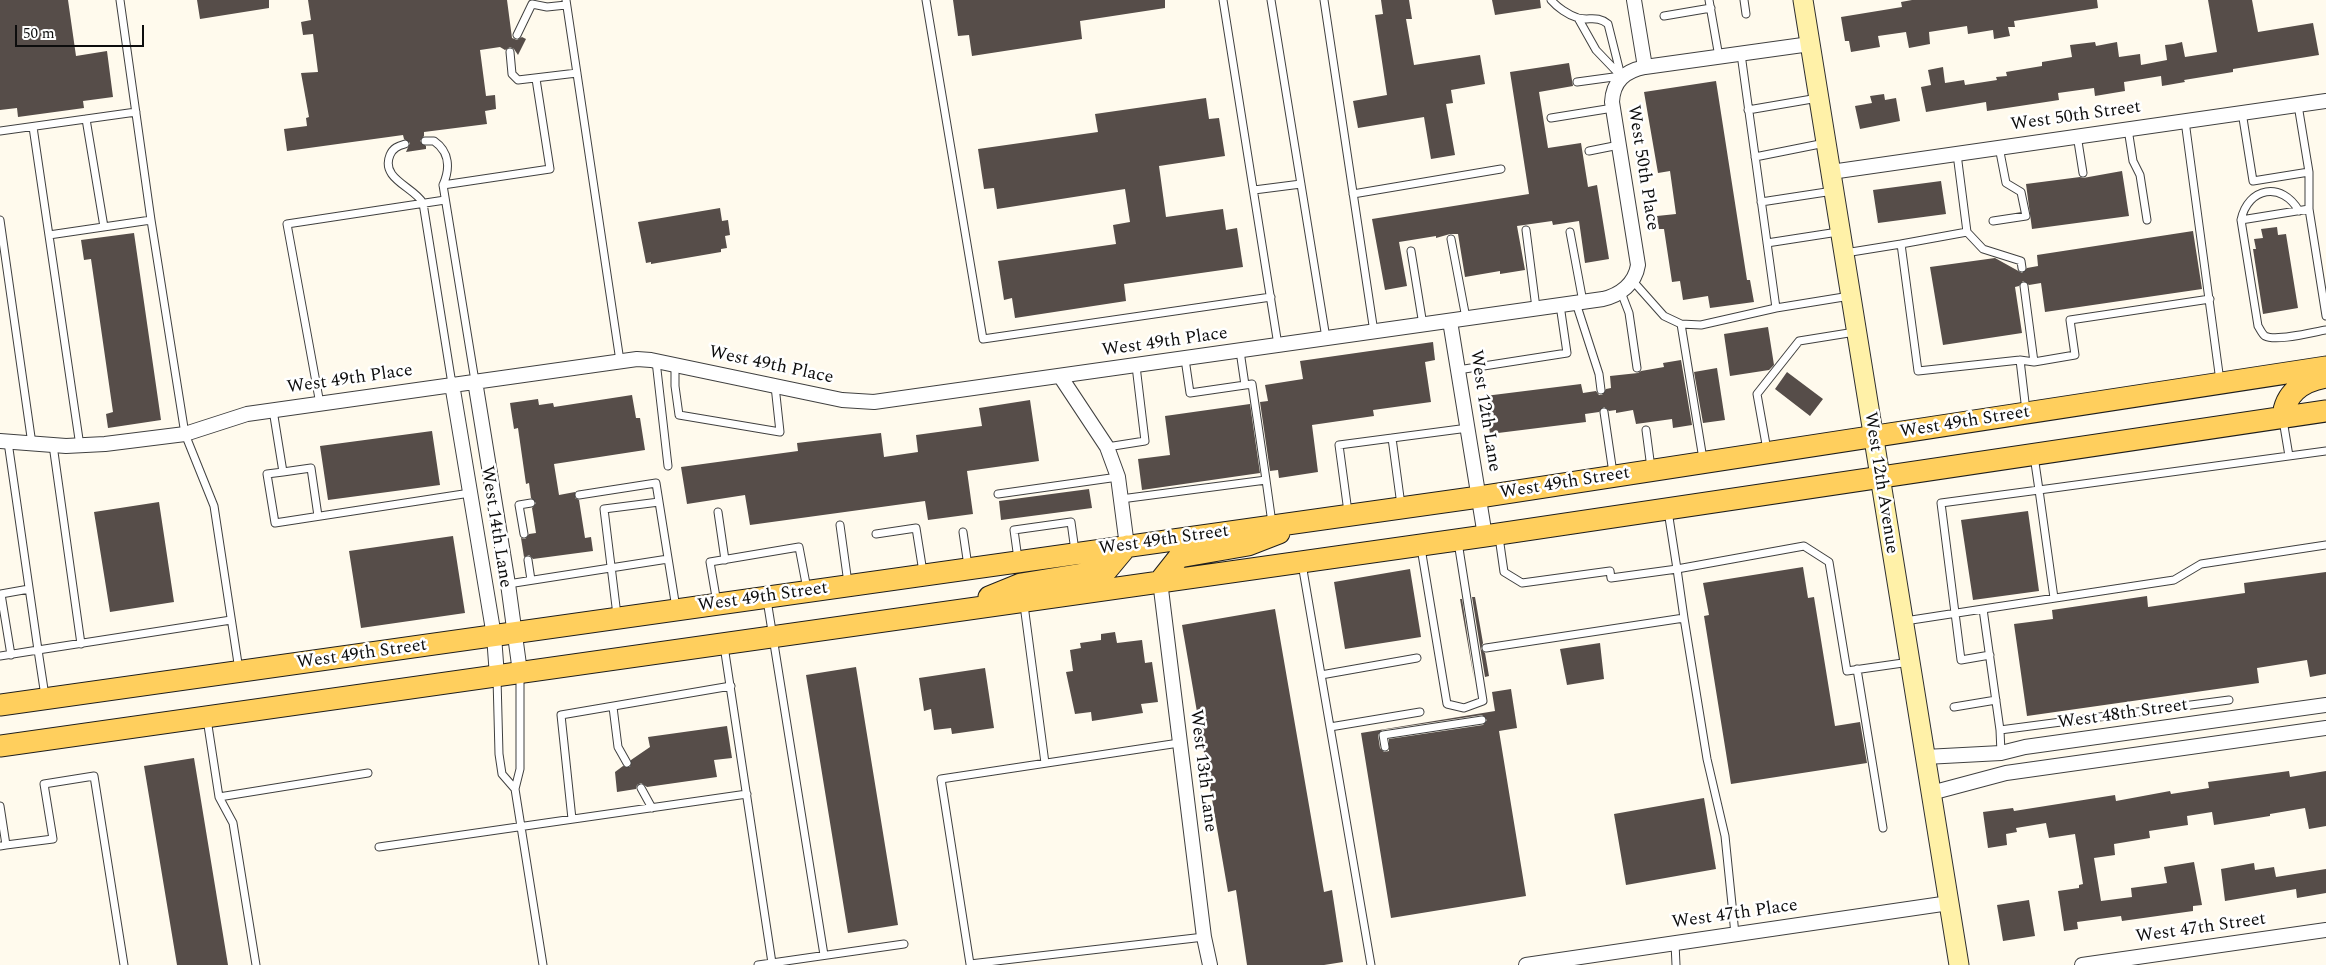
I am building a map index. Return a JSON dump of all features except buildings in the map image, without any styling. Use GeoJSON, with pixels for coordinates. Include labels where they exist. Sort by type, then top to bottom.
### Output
{"type":"FeatureCollection","features":[{"type":"Feature","properties":{"kind":"main road","name":"West 12th Avenue"},"geometry":{"type":"LineString","coordinates":[[1804,0],[1825,143],[1959,965]]}},
{"type":"Feature","properties":{"kind":"main road","name":"West 49th Street"},"geometry":{"type":"LineString","coordinates":[[0,705],[1479,497],[2326,367]]}},
{"type":"Feature","properties":{"kind":"main road"},"geometry":{"type":"LineString","coordinates":[[2283,417],[2284,404],[2292,393],[2307,382],[2326,377]]}},
{"type":"Feature","properties":{"kind":"main road"},"geometry":{"type":"LineString","coordinates":[[0,746],[1492,535],[2033,453],[2326,411]]}},
{"type":"Feature","properties":{"kind":"main road"},"geometry":{"type":"LineString","coordinates":[[1160,581],[1178,558],[1248,545],[1312,520]]}},
{"type":"Feature","properties":{"kind":"main road"},"geometry":{"type":"LineString","coordinates":[[956,610],[1020,584],[1107,570],[1127,546]]}},
{"type":"Feature","properties":{"kind":"street"},"geometry":{"type":"LineString","coordinates":[[1634,0],[1645,67]]}},
{"type":"Feature","properties":{"kind":"street"},"geometry":{"type":"LineString","coordinates":[[1621,76],[1630,71],[1645,67],[1810,44]]}},
{"type":"Feature","properties":{"kind":"street","name":"West 50th Place"},"geometry":{"type":"LineString","coordinates":[[1621,76],[1614,88],[1613,108],[1638,260],[1637,270],[1632,280]]}},
{"type":"Feature","properties":{"kind":"street","name":"West 50th Street"},"geometry":{"type":"LineString","coordinates":[[1832,181],[1957,153],[1999,146],[2326,100]]}},
{"type":"Feature","properties":{"kind":"street"},"geometry":{"type":"LineString","coordinates":[[1621,292],[1632,280]]}},
{"type":"Feature","properties":{"kind":"street","name":"West 49th Place"},"geometry":{"type":"LineString","coordinates":[[4,442],[80,446],[185,434],[234,417],[273,410],[637,359],[656,361],[863,402],[1136,366],[1423,325],[1580,302],[1610,297],[1621,292]]}},
{"type":"Feature","properties":{"kind":"street","name":"West 12th Lane"},"geometry":{"type":"LineString","coordinates":[[1450,321],[1479,497],[1492,535]]}},
{"type":"Feature","properties":{"kind":"street"},"geometry":{"type":"LineString","coordinates":[[1060,376],[1107,447],[1118,476],[1127,546]]}},
{"type":"Feature","properties":{"kind":"street","name":"West 14th Lane"},"geometry":{"type":"LineString","coordinates":[[475,382],[516,633],[520,672]]}},
{"type":"Feature","properties":{"kind":"street","name":"West 14th Lane"},"geometry":{"type":"LineString","coordinates":[[452,384],[494,636],[497,676]]}},
{"type":"Feature","properties":{"kind":"street","name":"West 13th Lane"},"geometry":{"type":"LineString","coordinates":[[1160,581],[1204,937],[1210,965]]}},
{"type":"Feature","properties":{"kind":"street","name":"West 48th Street"},"geometry":{"type":"LineString","coordinates":[[1925,757],[2002,753],[2025,747],[2326,706]]}},
{"type":"Feature","properties":{"kind":"street"},"geometry":{"type":"LineString","coordinates":[[1931,793],[2006,772],[2326,728]]}},
{"type":"Feature","properties":{"kind":"street","name":"West 47th Place"},"geometry":{"type":"LineString","coordinates":[[1526,965],[1565,962],[1675,943],[1949,903]]}},
{"type":"Feature","properties":{"kind":"street","name":"West 47th Street"},"geometry":{"type":"LineString","coordinates":[[2082,965],[2326,930]]}},
{"type":"Feature","properties":{"kind":"lane"},"geometry":{"type":"LineString","coordinates":[[120,0],[151,220],[185,434],[214,506],[240,671]]}},
{"type":"Feature","properties":{"kind":"lane"},"geometry":{"type":"LineString","coordinates":[[926,0],[984,339],[1271,297]]}},
{"type":"Feature","properties":{"kind":"lane"},"geometry":{"type":"LineString","coordinates":[[1223,0],[1278,345]]}},
{"type":"Feature","properties":{"kind":"lane"},"geometry":{"type":"LineString","coordinates":[[1271,0],[1326,338]]}},
{"type":"Feature","properties":{"kind":"lane"},"geometry":{"type":"LineString","coordinates":[[1324,0],[1374,332]]}},
{"type":"Feature","properties":{"kind":"lane"},"geometry":{"type":"LineString","coordinates":[[1551,0],[1555,5],[1578,18],[1597,18],[1608,24],[1621,76]]}},
{"type":"Feature","properties":{"kind":"lane"},"geometry":{"type":"LineString","coordinates":[[1709,0],[1719,57]]}},
{"type":"Feature","properties":{"kind":"lane"},"geometry":{"type":"LineString","coordinates":[[1744,0],[1746,14]]}},
{"type":"Feature","properties":{"kind":"lane"},"geometry":{"type":"LineString","coordinates":[[517,35],[532,4],[547,7],[566,3],[620,361]]}},
{"type":"Feature","properties":{"kind":"lane"},"geometry":{"type":"LineString","coordinates":[[1664,16],[1711,8]]}},
{"type":"Feature","properties":{"kind":"lane"},"geometry":{"type":"LineString","coordinates":[[1578,18],[1596,50],[1621,76]]}},
{"type":"Feature","properties":{"kind":"lane"},"geometry":{"type":"LineString","coordinates":[[510,52],[513,78],[518,80],[577,73]]}},
{"type":"Feature","properties":{"kind":"lane"},"geometry":{"type":"LineString","coordinates":[[1741,54],[1776,308]]}},
{"type":"Feature","properties":{"kind":"lane"},"geometry":{"type":"LineString","coordinates":[[1577,82],[1621,76]]}},
{"type":"Feature","properties":{"kind":"lane"},"geometry":{"type":"LineString","coordinates":[[443,184],[550,169],[536,79]]}},
{"type":"Feature","properties":{"kind":"lane"},"geometry":{"type":"LineString","coordinates":[[1748,110],[1819,98]]}},
{"type":"Feature","properties":{"kind":"lane"},"geometry":{"type":"LineString","coordinates":[[2298,104],[2309,172],[2309,209],[2326,316]]}},
{"type":"Feature","properties":{"kind":"lane"},"geometry":{"type":"LineString","coordinates":[[1551,118],[1613,108]]}},
{"type":"Feature","properties":{"kind":"lane"},"geometry":{"type":"LineString","coordinates":[[0,132],[136,112]]}},
{"type":"Feature","properties":{"kind":"lane"},"geometry":{"type":"LineString","coordinates":[[2242,112],[2253,181],[2309,172]]}},
{"type":"Feature","properties":{"kind":"lane"},"geometry":{"type":"LineString","coordinates":[[86,119],[104,227]]}},
{"type":"Feature","properties":{"kind":"lane"},"geometry":{"type":"LineString","coordinates":[[2185,121],[2220,383]]}},
{"type":"Feature","properties":{"kind":"lane"},"geometry":{"type":"LineString","coordinates":[[33,127],[80,446]]}},
{"type":"Feature","properties":{"kind":"lane"},"geometry":{"type":"LineString","coordinates":[[2128,129],[2133,160],[2140,175],[2147,220]]}},
{"type":"Feature","properties":{"kind":"lane"},"geometry":{"type":"LineString","coordinates":[[2077,135],[2083,173]]}},
{"type":"Feature","properties":{"kind":"lane"},"geometry":{"type":"LineString","coordinates":[[425,141],[434,141],[445,152],[448,167],[443,184],[445,200],[475,382]]}},
{"type":"Feature","properties":{"kind":"lane"},"geometry":{"type":"LineString","coordinates":[[1755,157],[1825,143]]}},
{"type":"Feature","properties":{"kind":"lane"},"geometry":{"type":"LineString","coordinates":[[405,144],[392,150],[388,168],[394,178],[420,197],[423,203],[452,384]]}},
{"type":"Feature","properties":{"kind":"lane"},"geometry":{"type":"LineString","coordinates":[[1589,151],[1619,145]]}},
{"type":"Feature","properties":{"kind":"lane"},"geometry":{"type":"LineString","coordinates":[[1993,221],[2026,216],[2021,192],[2006,183],[1999,146]]}},
{"type":"Feature","properties":{"kind":"lane"},"geometry":{"type":"LineString","coordinates":[[1957,153],[1967,232],[1983,249],[2021,261],[2022,268]]}},
{"type":"Feature","properties":{"kind":"lane"},"geometry":{"type":"LineString","coordinates":[[1353,194],[1501,170]]}},
{"type":"Feature","properties":{"kind":"lane"},"geometry":{"type":"LineString","coordinates":[[1761,202],[1832,181]]}},
{"type":"Feature","properties":{"kind":"lane"},"geometry":{"type":"LineString","coordinates":[[1254,190],[1301,184]]}},
{"type":"Feature","properties":{"kind":"lane"},"geometry":{"type":"LineString","coordinates":[[2299,211],[2294,202],[2286,195],[2276,192],[2266,192],[2257,195],[2249,201],[2243,210],[2241,220],[2258,326],[2265,336],[2276,338],[2326,330]]}},
{"type":"Feature","properties":{"kind":"lane"},"geometry":{"type":"LineString","coordinates":[[320,404],[287,224],[445,200]]}},
{"type":"Feature","properties":{"kind":"lane"},"geometry":{"type":"LineString","coordinates":[[2241,220],[2309,209]]}},
{"type":"Feature","properties":{"kind":"lane"},"geometry":{"type":"LineString","coordinates":[[0,220],[32,444]]}},
{"type":"Feature","properties":{"kind":"lane"},"geometry":{"type":"LineString","coordinates":[[49,235],[151,220]]}},
{"type":"Feature","properties":{"kind":"lane"},"geometry":{"type":"LineString","coordinates":[[1526,230],[1536,308]]}},
{"type":"Feature","properties":{"kind":"lane"},"geometry":{"type":"LineString","coordinates":[[1767,243],[1840,231]]}},
{"type":"Feature","properties":{"kind":"lane"},"geometry":{"type":"LineString","coordinates":[[1570,232],[1580,302],[1599,374],[1601,390]]}},
{"type":"Feature","properties":{"kind":"lane"},"geometry":{"type":"LineString","coordinates":[[1843,253],[1967,232]]}},
{"type":"Feature","properties":{"kind":"lane"},"geometry":{"type":"LineString","coordinates":[[1451,239],[1466,318]]}},
{"type":"Feature","properties":{"kind":"lane"},"geometry":{"type":"LineString","coordinates":[[1901,244],[1918,371],[2020,360],[2034,362],[2075,355],[2070,320],[2210,299]]}},
{"type":"Feature","properties":{"kind":"lane"},"geometry":{"type":"LineString","coordinates":[[1411,251],[1423,325]]}},
{"type":"Feature","properties":{"kind":"lane"},"geometry":{"type":"LineString","coordinates":[[1632,280],[1664,316],[1682,324],[1701,325],[1776,308],[1850,296]]}},
{"type":"Feature","properties":{"kind":"lane"},"geometry":{"type":"LineString","coordinates":[[2024,286],[2034,362]]}},
{"type":"Feature","properties":{"kind":"lane"},"geometry":{"type":"LineString","coordinates":[[1621,292],[1628,313],[1637,368]]}},
{"type":"Feature","properties":{"kind":"lane"},"geometry":{"type":"LineString","coordinates":[[1458,370],[1568,353],[1560,305]]}},
{"type":"Feature","properties":{"kind":"lane"},"geometry":{"type":"LineString","coordinates":[[1682,324],[1703,463]]}},
{"type":"Feature","properties":{"kind":"lane"},"geometry":{"type":"LineString","coordinates":[[1767,453],[1757,394],[1799,341],[1856,332]]}},
{"type":"Feature","properties":{"kind":"lane"},"geometry":{"type":"LineString","coordinates":[[1240,351],[1245,385]]}},
{"type":"Feature","properties":{"kind":"lane"},"geometry":{"type":"LineString","coordinates":[[1186,359],[1190,393],[1252,384],[1272,526]]}},
{"type":"Feature","properties":{"kind":"lane"},"geometry":{"type":"LineString","coordinates":[[2020,360],[2026,414]]}},
{"type":"Feature","properties":{"kind":"lane"},"geometry":{"type":"LineString","coordinates":[[656,361],[668,466]]}},
{"type":"Feature","properties":{"kind":"lane"},"geometry":{"type":"LineString","coordinates":[[675,365],[675,386],[679,415],[780,432],[775,386]]}},
{"type":"Feature","properties":{"kind":"lane"},"geometry":{"type":"LineString","coordinates":[[1107,447],[1145,440],[1136,366]]}},
{"type":"Feature","properties":{"kind":"lane"},"geometry":{"type":"LineString","coordinates":[[273,410],[283,472]]}},
{"type":"Feature","properties":{"kind":"lane"},"geometry":{"type":"LineString","coordinates":[[1604,412],[1613,476]]}},
{"type":"Feature","properties":{"kind":"lane"},"geometry":{"type":"LineString","coordinates":[[2283,417],[2289,456]]}},
{"type":"Feature","properties":{"kind":"lane"},"geometry":{"type":"LineString","coordinates":[[1349,515],[1339,445],[1468,428]]}},
{"type":"Feature","properties":{"kind":"lane"},"geometry":{"type":"LineString","coordinates":[[1646,430],[1652,470]]}},
{"type":"Feature","properties":{"kind":"lane"},"geometry":{"type":"LineString","coordinates":[[1392,438],[1401,508]]}},
{"type":"Feature","properties":{"kind":"lane"},"geometry":{"type":"LineString","coordinates":[[4,442],[46,698]]}},
{"type":"Feature","properties":{"kind":"lane"},"geometry":{"type":"LineString","coordinates":[[52,446],[81,644]]}},
{"type":"Feature","properties":{"kind":"lane"},"geometry":{"type":"LineString","coordinates":[[1990,655],[1961,660],[1941,503],[2326,451]]}},
{"type":"Feature","properties":{"kind":"lane"},"geometry":{"type":"LineString","coordinates":[[2033,453],[2054,598]]}},
{"type":"Feature","properties":{"kind":"lane"},"geometry":{"type":"LineString","coordinates":[[318,516],[310,468],[267,474],[275,523],[470,493]]}},
{"type":"Feature","properties":{"kind":"lane"},"geometry":{"type":"LineString","coordinates":[[998,494],[1118,476]]}},
{"type":"Feature","properties":{"kind":"lane"},"geometry":{"type":"LineString","coordinates":[[1122,499],[1266,480]]}},
{"type":"Feature","properties":{"kind":"lane"},"geometry":{"type":"LineString","coordinates":[[579,495],[656,483],[676,610]]}},
{"type":"Feature","properties":{"kind":"lane"},"geometry":{"type":"LineString","coordinates":[[618,618],[604,509],[659,502]]}},
{"type":"Feature","properties":{"kind":"lane"},"geometry":{"type":"LineString","coordinates":[[524,534],[519,505],[531,503]]}},
{"type":"Feature","properties":{"kind":"lane"},"geometry":{"type":"LineString","coordinates":[[1668,508],[1707,759],[1725,836],[1734,934]]}},
{"type":"Feature","properties":{"kind":"lane"},"geometry":{"type":"LineString","coordinates":[[718,512],[725,560]]}},
{"type":"Feature","properties":{"kind":"lane"},"geometry":{"type":"LineString","coordinates":[[1018,562],[1014,530],[1033,527],[1071,522],[1076,554]]}},
{"type":"Feature","properties":{"kind":"lane"},"geometry":{"type":"LineString","coordinates":[[840,525],[848,586]]}},
{"type":"Feature","properties":{"kind":"lane"},"geometry":{"type":"LineString","coordinates":[[876,534],[916,528],[923,575]]}},
{"type":"Feature","properties":{"kind":"lane"},"geometry":{"type":"LineString","coordinates":[[963,532],[968,569]]}},
{"type":"Feature","properties":{"kind":"lane"},"geometry":{"type":"LineString","coordinates":[[1492,535],[1504,572],[1522,583],[1610,571],[1611,578],[1677,569],[1804,546],[1829,562],[1847,671],[1910,662]]}},
{"type":"Feature","properties":{"kind":"lane"},"geometry":{"type":"LineString","coordinates":[[1421,545],[1447,704],[1464,708],[1483,701],[1457,540]]}},
{"type":"Feature","properties":{"kind":"lane"},"geometry":{"type":"LineString","coordinates":[[1903,622],[2174,580],[2201,564],[2326,545]]}},
{"type":"Feature","properties":{"kind":"lane"},"geometry":{"type":"LineString","coordinates":[[718,604],[710,562],[799,547],[807,592]]}},
{"type":"Feature","properties":{"kind":"lane"},"geometry":{"type":"LineString","coordinates":[[508,584],[668,559]]}},
{"type":"Feature","properties":{"kind":"lane"},"geometry":{"type":"LineString","coordinates":[[528,560],[532,580]]}},
{"type":"Feature","properties":{"kind":"lane"},"geometry":{"type":"LineString","coordinates":[[1302,561],[1320,676],[1371,965]]}},
{"type":"Feature","properties":{"kind":"lane"},"geometry":{"type":"LineString","coordinates":[[11,654],[1,594],[28,589]]}},
{"type":"Feature","properties":{"kind":"lane"},"geometry":{"type":"LineString","coordinates":[[767,598],[824,956]]}},
{"type":"Feature","properties":{"kind":"lane"},"geometry":{"type":"LineString","coordinates":[[1023,600],[1045,763]]}},
{"type":"Feature","properties":{"kind":"lane"},"geometry":{"type":"LineString","coordinates":[[1983,609],[2002,753]]}},
{"type":"Feature","properties":{"kind":"lane"},"geometry":{"type":"LineString","coordinates":[[1486,648],[1684,618]]}},
{"type":"Feature","properties":{"kind":"lane"},"geometry":{"type":"LineString","coordinates":[[0,656],[232,620]]}},
{"type":"Feature","properties":{"kind":"lane"},"geometry":{"type":"LineString","coordinates":[[724,643],[772,963]]}},
{"type":"Feature","properties":{"kind":"lane"},"geometry":{"type":"LineString","coordinates":[[1320,676],[1417,658]]}},
{"type":"Feature","properties":{"kind":"lane"},"geometry":{"type":"LineString","coordinates":[[1857,669],[1883,828]]}},
{"type":"Feature","properties":{"kind":"lane"},"geometry":{"type":"LineString","coordinates":[[520,672],[520,769],[515,789],[543,965]]}},
{"type":"Feature","properties":{"kind":"lane"},"geometry":{"type":"LineString","coordinates":[[497,676],[499,754],[502,774],[515,789]]}},
{"type":"Feature","properties":{"kind":"lane"},"geometry":{"type":"LineString","coordinates":[[572,819],[561,716],[730,686]]}},
{"type":"Feature","properties":{"kind":"lane"},"geometry":{"type":"LineString","coordinates":[[1954,707],[1996,700]]}},
{"type":"Feature","properties":{"kind":"lane"},"geometry":{"type":"LineString","coordinates":[[2000,730],[2229,700]]}},
{"type":"Feature","properties":{"kind":"lane"},"geometry":{"type":"LineString","coordinates":[[613,706],[618,747],[627,763]]}},
{"type":"Feature","properties":{"kind":"lane"},"geometry":{"type":"LineString","coordinates":[[1330,726],[1420,712]]}},
{"type":"Feature","properties":{"kind":"lane"},"geometry":{"type":"LineString","coordinates":[[206,717],[219,797],[233,823],[256,965]]}},
{"type":"Feature","properties":{"kind":"lane"},"geometry":{"type":"LineString","coordinates":[[1385,747],[1383,735],[1482,720]]}},
{"type":"Feature","properties":{"kind":"lane"},"geometry":{"type":"LineString","coordinates":[[1179,742],[941,778],[970,964],[1204,937]]}},
{"type":"Feature","properties":{"kind":"lane"},"geometry":{"type":"LineString","coordinates":[[219,797],[368,773]]}},
{"type":"Feature","properties":{"kind":"lane"},"geometry":{"type":"LineString","coordinates":[[0,806],[3,846],[54,839],[44,784],[94,776],[124,965]]}},
{"type":"Feature","properties":{"kind":"lane"},"geometry":{"type":"LineString","coordinates":[[641,788],[652,808]]}},
{"type":"Feature","properties":{"kind":"lane"},"geometry":{"type":"LineString","coordinates":[[379,847],[747,794]]}},
{"type":"Feature","properties":{"kind":"lane"},"geometry":{"type":"LineString","coordinates":[[1675,943],[1676,965]]}},
{"type":"Feature","properties":{"kind":"lane"},"geometry":{"type":"LineString","coordinates":[[758,965],[904,944]]}}]}
